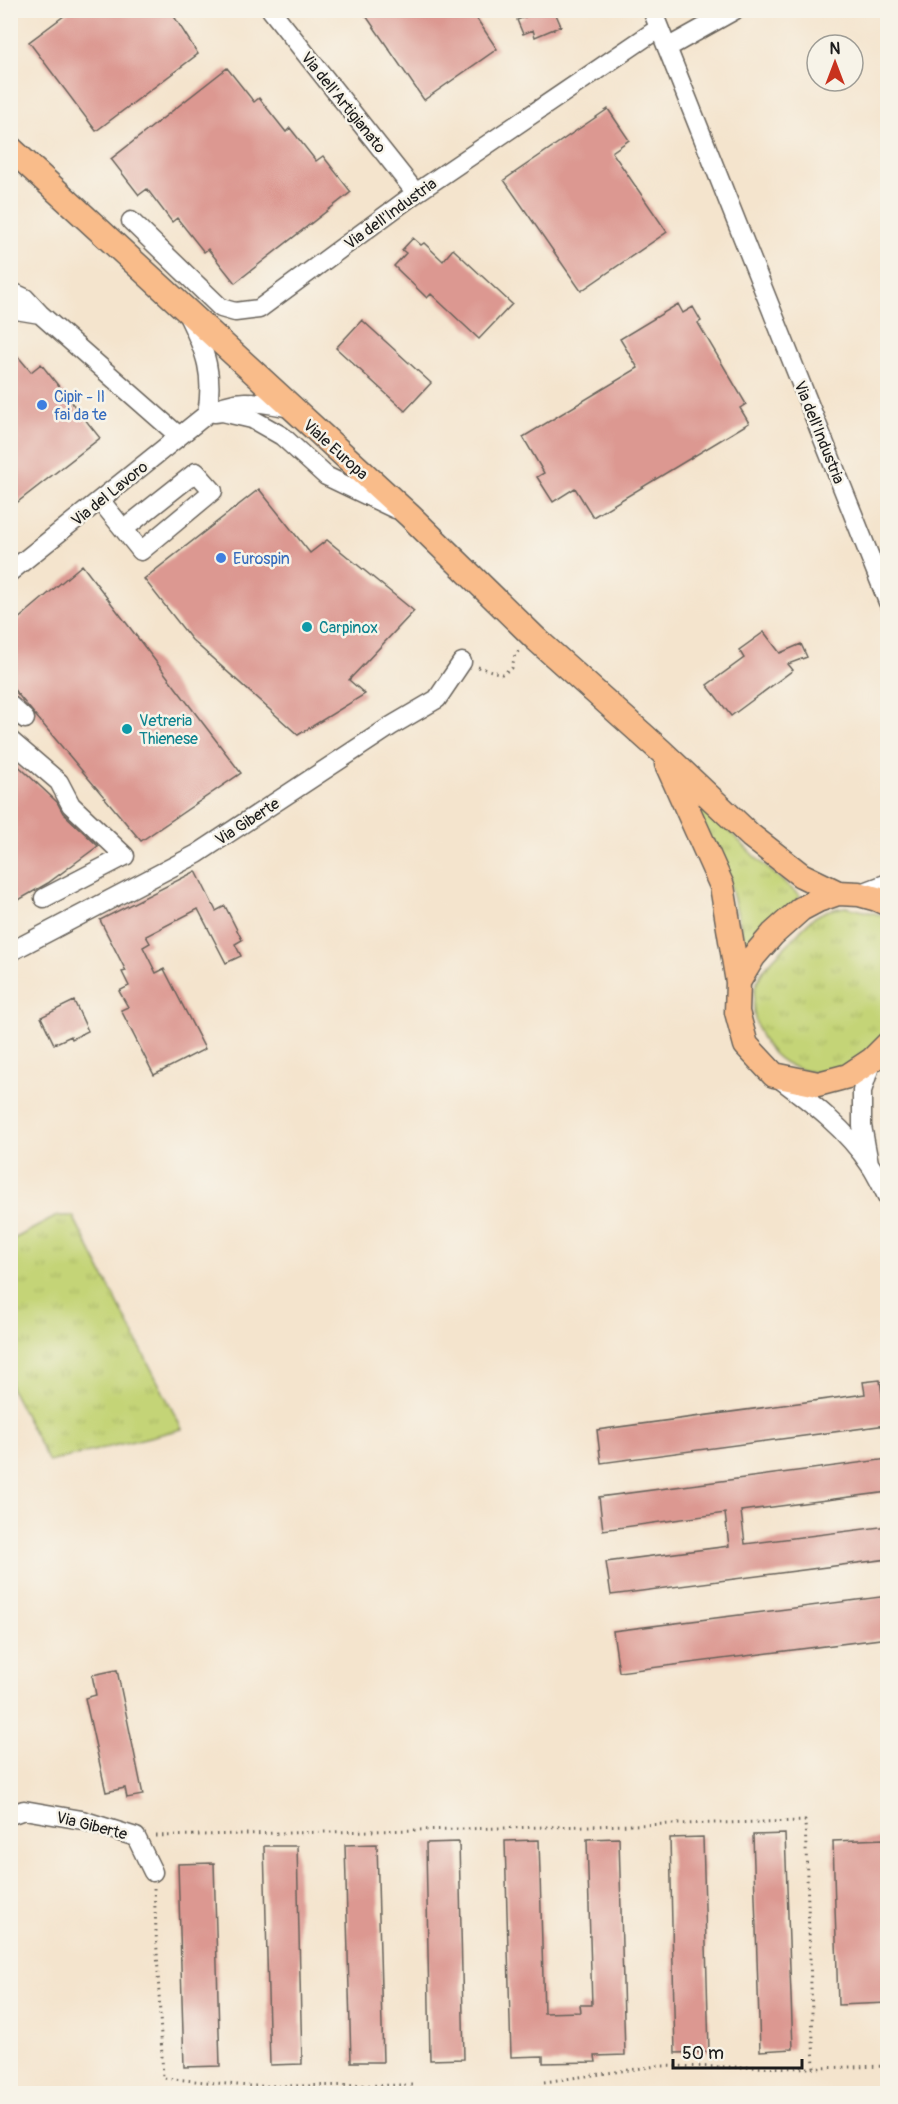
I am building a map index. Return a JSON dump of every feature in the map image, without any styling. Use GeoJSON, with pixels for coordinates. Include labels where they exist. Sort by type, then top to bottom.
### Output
{"type":"FeatureCollection","features":[{"type":"Feature","properties":{"kind":"main road","name":"Viale Europa"},"geometry":{"type":"LineString","coordinates":[[10,148],[410,516],[536,639],[661,750],[751,836],[801,875],[848,893]]}},
{"type":"Feature","properties":{"kind":"main road"},"geometry":{"type":"LineString","coordinates":[[661,750],[722,885],[738,982],[737,1012],[746,1046],[774,1075],[818,1084],[848,1076],[880,1052]]}},
{"type":"Feature","properties":{"kind":"main road"},"geometry":{"type":"LineString","coordinates":[[738,982],[753,957],[773,934],[801,909],[818,900],[848,893],[878,899],[888,904]]}},
{"type":"Feature","properties":{"kind":"street","name":"Via dell'Artigianato"},"geometry":{"type":"LineString","coordinates":[[271,10],[416,193]]}},
{"type":"Feature","properties":{"kind":"street","name":"Via dell'Industria"},"geometry":{"type":"LineString","coordinates":[[652,10],[888,602]]}},
{"type":"Feature","properties":{"kind":"street"},"geometry":{"type":"LineString","coordinates":[[667,48],[735,10]]}},
{"type":"Feature","properties":{"kind":"street","name":"Via dell'Industria"},"geometry":{"type":"LineString","coordinates":[[131,221],[221,308],[235,312],[259,309],[416,193],[659,28]]}},
{"type":"Feature","properties":{"kind":"street"},"geometry":{"type":"LineString","coordinates":[[10,291],[25,298],[40,314],[179,436]]}},
{"type":"Feature","properties":{"kind":"street"},"geometry":{"type":"LineString","coordinates":[[10,309],[40,314]]}},
{"type":"Feature","properties":{"kind":"street"},"geometry":{"type":"LineString","coordinates":[[186,311],[201,343],[210,376],[211,391],[207,414],[222,412],[252,419],[282,436],[326,476],[410,516]]}},
{"type":"Feature","properties":{"kind":"street","name":"Via del Lavoro"},"geometry":{"type":"LineString","coordinates":[[10,572],[221,405],[251,400],[291,408]]}},
{"type":"Feature","properties":{"kind":"street"},"geometry":{"type":"LineString","coordinates":[[100,500],[141,551],[213,491],[196,472],[124,529]]}},
{"type":"Feature","properties":{"kind":"street","name":"Via Giberte"},"geometry":{"type":"LineString","coordinates":[[10,952],[196,854],[391,726],[437,699],[462,662]]}},
{"type":"Feature","properties":{"kind":"street"},"geometry":{"type":"LineString","coordinates":[[10,705],[25,719]]}},
{"type":"Feature","properties":{"kind":"street"},"geometry":{"type":"LineString","coordinates":[[10,740],[59,782],[71,805],[125,856],[44,898]]}},
{"type":"Feature","properties":{"kind":"street"},"geometry":{"type":"LineString","coordinates":[[848,893],[888,883]]}},
{"type":"Feature","properties":{"kind":"street"},"geometry":{"type":"LineString","coordinates":[[870,1165],[862,1126],[862,1091],[880,1052]]}},
{"type":"Feature","properties":{"kind":"street"},"geometry":{"type":"LineString","coordinates":[[774,1075],[801,1095],[848,1138],[870,1165],[888,1198]]}},
{"type":"Feature","properties":{"kind":"street","name":"Via Giberte"},"geometry":{"type":"LineString","coordinates":[[10,1815],[24,1810],[82,1820],[136,1837],[153,1872]]}},
{"type":"Feature","properties":{"kind":"path"},"geometry":{"type":"LineString","coordinates":[[462,662],[502,674],[512,668],[515,654],[536,639]]}},
{"type":"Feature","properties":{"kind":"path"},"geometry":{"type":"LineString","coordinates":[[136,1837],[806,1821],[814,2068]]}},
{"type":"Feature","properties":{"kind":"path"},"geometry":{"type":"LineString","coordinates":[[153,1872],[163,2078],[248,2086],[415,2085]]}},
{"type":"Feature","properties":{"kind":"path"},"geometry":{"type":"LineString","coordinates":[[544,2082],[657,2066],[814,2068],[888,2066]]}},
{"type":"Feature","properties":{"kind":"green space"},"geometry":{"type":"Polygon","coordinates":[[[673,774],[755,857],[800,896],[747,952],[729,880],[673,774]]]}},
{"type":"Feature","properties":{"kind":"green space"},"geometry":{"type":"Polygon","coordinates":[[[846,907],[887,916],[887,1034],[860,1059],[845,1069],[813,1072],[798,1069],[773,1054],[764,1042],[754,1012],[756,984],[769,963],[808,923],[828,910],[846,907]]]}},
{"type":"Feature","properties":{"kind":"green space"},"geometry":{"type":"Polygon","coordinates":[[[57,1216],[73,1216],[182,1429],[49,1462],[11,1389],[10,1241],[57,1216]]]}},
{"type":"Feature","properties":{"kind":"building"},"geometry":{"type":"Polygon","coordinates":[[[72,10],[170,10],[198,54],[96,131],[29,42],[72,10]]]}},
{"type":"Feature","properties":{"kind":"building"},"geometry":{"type":"Polygon","coordinates":[[[362,10],[471,10],[497,49],[424,100],[362,10]]]}},
{"type":"Feature","properties":{"kind":"building"},"geometry":{"type":"Polygon","coordinates":[[[522,10],[554,10],[561,26],[535,37],[533,30],[523,34],[517,20],[525,17],[522,10]]]}},
{"type":"Feature","properties":{"kind":"building"},"geometry":{"type":"Polygon","coordinates":[[[227,68],[254,102],[259,98],[286,132],[290,128],[316,161],[323,156],[351,192],[235,283],[208,249],[204,252],[177,218],[172,222],[147,189],[139,195],[111,159],[227,68]]]}},
{"type":"Feature","properties":{"kind":"building"},"geometry":{"type":"Polygon","coordinates":[[[608,109],[629,140],[612,152],[667,232],[581,291],[504,180],[608,109]]]}},
{"type":"Feature","properties":{"kind":"building"},"geometry":{"type":"Polygon","coordinates":[[[413,238],[421,245],[424,243],[443,261],[453,249],[512,304],[479,339],[431,294],[427,298],[394,266],[406,253],[402,250],[413,238]]]}},
{"type":"Feature","properties":{"kind":"building"},"geometry":{"type":"Polygon","coordinates":[[[678,304],[683,313],[693,307],[701,321],[698,323],[746,404],[740,408],[749,423],[593,517],[575,488],[553,502],[537,477],[544,473],[523,437],[638,368],[620,339],[678,304]]]}},
{"type":"Feature","properties":{"kind":"building"},"geometry":{"type":"Polygon","coordinates":[[[362,320],[431,383],[405,411],[336,348],[362,320]]]}},
{"type":"Feature","properties":{"kind":"building","name":"Cipir - Il fai da te"},"geometry":{"type":"Polygon","coordinates":[[[10,347],[31,372],[41,364],[100,438],[10,508],[10,347]]]}},
{"type":"Feature","properties":{"kind":"building","name":"Carpinox"},"geometry":{"type":"Polygon","coordinates":[[[259,489],[310,553],[327,540],[414,611],[349,680],[365,694],[298,735],[192,640],[144,579],[259,489]]]}},
{"type":"Feature","properties":{"kind":"building","name":"Vetreria Thienese"},"geometry":{"type":"Polygon","coordinates":[[[82,565],[241,773],[141,841],[10,685],[10,626],[82,565]]]}},
{"type":"Feature","properties":{"kind":"building"},"geometry":{"type":"Polygon","coordinates":[[[764,632],[780,653],[801,644],[807,657],[788,664],[793,670],[731,716],[707,685],[744,658],[739,650],[764,632]]]}},
{"type":"Feature","properties":{"kind":"building"},"geometry":{"type":"Polygon","coordinates":[[[10,758],[57,802],[63,813],[98,846],[48,883],[10,905],[10,758]]]}},
{"type":"Feature","properties":{"kind":"building"},"geometry":{"type":"Polygon","coordinates":[[[196,871],[216,911],[225,906],[242,940],[235,944],[241,956],[226,963],[198,909],[146,936],[150,943],[143,947],[156,973],[164,969],[205,1049],[154,1075],[121,1010],[128,1007],[119,991],[129,986],[122,972],[126,971],[100,920],[196,871]]]}},
{"type":"Feature","properties":{"kind":"building"},"geometry":{"type":"Polygon","coordinates":[[[74,1001],[88,1031],[54,1044],[41,1017],[74,1001]]]}},
{"type":"Feature","properties":{"kind":"building"},"geometry":{"type":"Polygon","coordinates":[[[880,1380],[886,1425],[601,1463],[597,1430],[865,1394],[863,1382],[880,1380]]]}},
{"type":"Feature","properties":{"kind":"building"},"geometry":{"type":"Polygon","coordinates":[[[888,1459],[888,1492],[741,1511],[745,1544],[888,1526],[888,1559],[611,1595],[606,1562],[729,1546],[725,1513],[603,1530],[599,1497],[888,1459]]]}},
{"type":"Feature","properties":{"kind":"building"},"geometry":{"type":"Polygon","coordinates":[[[888,1596],[888,1638],[619,1672],[613,1631],[888,1596]]]}},
{"type":"Feature","properties":{"kind":"building"},"geometry":{"type":"Polygon","coordinates":[[[117,1670],[143,1795],[127,1798],[125,1788],[106,1792],[85,1698],[96,1695],[92,1675],[117,1670]]]}},
{"type":"Feature","properties":{"kind":"building"},"geometry":{"type":"Polygon","coordinates":[[[785,1834],[793,2049],[760,2051],[753,1835],[785,1834]]]}},
{"type":"Feature","properties":{"kind":"building"},"geometry":{"type":"Polygon","coordinates":[[[703,1837],[709,2052],[675,2053],[670,1838],[703,1837]]]}},
{"type":"Feature","properties":{"kind":"building"},"geometry":{"type":"Polygon","coordinates":[[[619,1838],[625,2055],[595,2056],[596,2062],[543,2063],[543,2056],[511,2057],[505,1841],[539,1840],[544,2013],[581,2012],[580,2005],[592,2005],[587,1839],[619,1838]]]}},
{"type":"Feature","properties":{"kind":"building"},"geometry":{"type":"Polygon","coordinates":[[[885,1839],[888,1872],[888,2003],[838,2005],[833,1841],[885,1839]]]}},
{"type":"Feature","properties":{"kind":"building"},"geometry":{"type":"Polygon","coordinates":[[[459,1842],[464,2059],[430,2060],[426,1843],[459,1842]]]}},
{"type":"Feature","properties":{"kind":"building"},"geometry":{"type":"Polygon","coordinates":[[[377,1844],[383,2062],[351,2062],[345,1845],[377,1844]]]}},
{"type":"Feature","properties":{"kind":"building"},"geometry":{"type":"Polygon","coordinates":[[[264,1846],[297,1846],[302,2064],[270,2065],[264,1846]]]}},
{"type":"Feature","properties":{"kind":"building"},"geometry":{"type":"Polygon","coordinates":[[[214,1863],[220,2066],[184,2067],[178,1864],[214,1863]]]}},
{"type":"Feature","properties":{"kind":"place","name":"Cipir - Il fai da te"},"geometry":{"type":"Point","coordinates":[42,405]}},
{"type":"Feature","properties":{"kind":"place","name":"Eurospin"},"geometry":{"type":"Point","coordinates":[221,558]}},
{"type":"Feature","properties":{"kind":"place","name":"Carpinox"},"geometry":{"type":"Point","coordinates":[307,627]}},
{"type":"Feature","properties":{"kind":"place","name":"Vetreria Thienese"},"geometry":{"type":"Point","coordinates":[127,729]}}]}
